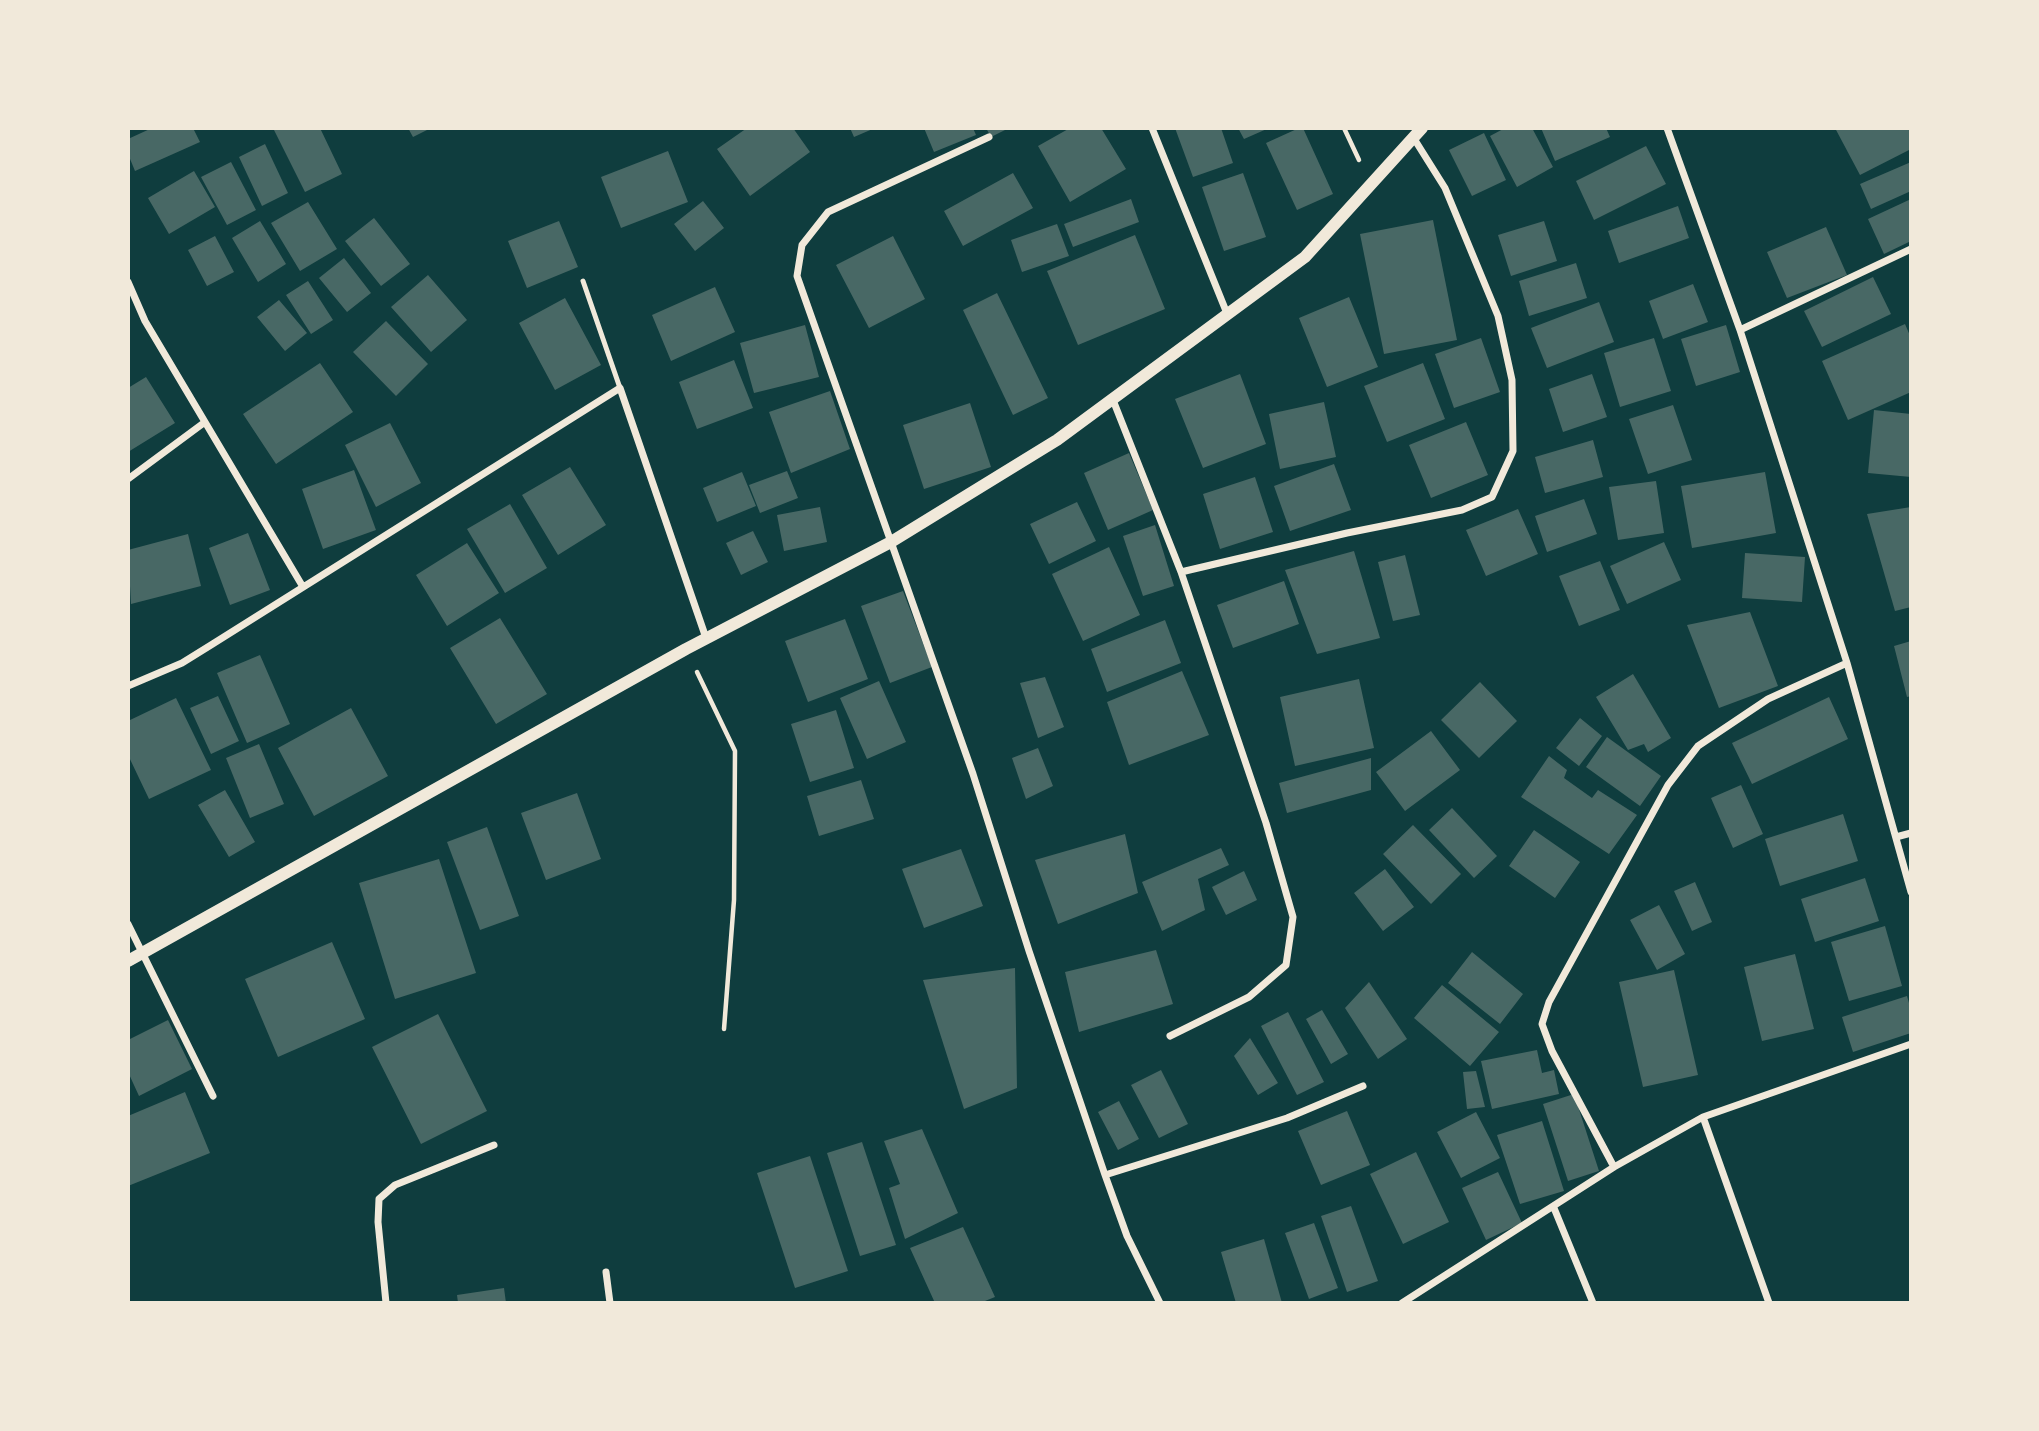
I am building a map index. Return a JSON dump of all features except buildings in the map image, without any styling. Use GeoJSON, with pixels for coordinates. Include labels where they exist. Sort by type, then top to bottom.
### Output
{"type":"FeatureCollection","features":[{"type":"Feature","properties":{"kind":"street"},"geometry":{"type":"LineString","coordinates":[[1152,128],[1228,316]]}},
{"type":"Feature","properties":{"kind":"street"},"geometry":{"type":"LineString","coordinates":[[1667,128],[1740,330],[1847,663],[1911,892]]}},
{"type":"Feature","properties":{"kind":"street"},"geometry":{"type":"LineString","coordinates":[[128,961],[706,638],[891,542],[1057,440],[1305,257],[1418,132],[1445,188],[1498,316],[1512,380],[1513,451],[1504,476],[1492,497],[1462,510],[1347,533],[1181,572]]}},
{"type":"Feature","properties":{"kind":"street"},"geometry":{"type":"LineString","coordinates":[[989,137],[828,212],[802,244],[797,276],[973,774],[1029,951],[1105,1175],[1128,1236],[1160,1303]]}},
{"type":"Feature","properties":{"kind":"street"},"geometry":{"type":"LineString","coordinates":[[1740,330],[1911,249]]}},
{"type":"Feature","properties":{"kind":"street"},"geometry":{"type":"LineString","coordinates":[[128,282],[145,321],[303,587]]}},
{"type":"Feature","properties":{"kind":"street"},"geometry":{"type":"LineString","coordinates":[[128,686],[181,663],[620,388],[706,638]]}},
{"type":"Feature","properties":{"kind":"street"},"geometry":{"type":"LineString","coordinates":[[1113,400],[1181,572],[1266,823],[1293,916],[1286,965],[1249,997],[1170,1036]]}},
{"type":"Feature","properties":{"kind":"street"},"geometry":{"type":"LineString","coordinates":[[128,479],[205,422]]}},
{"type":"Feature","properties":{"kind":"street"},"geometry":{"type":"LineString","coordinates":[[1614,1167],[1552,1051],[1542,1024],[1549,1002],[1668,785],[1698,746],[1768,699],[1847,663]]}},
{"type":"Feature","properties":{"kind":"street"},"geometry":{"type":"LineString","coordinates":[[1896,837],[1911,832]]}},
{"type":"Feature","properties":{"kind":"street"},"geometry":{"type":"LineString","coordinates":[[128,924],[140,954],[213,1096]]}},
{"type":"Feature","properties":{"kind":"street"},"geometry":{"type":"LineString","coordinates":[[1402,1303],[1554,1208],[1614,1167],[1703,1117],[1911,1044]]}},
{"type":"Feature","properties":{"kind":"street"},"geometry":{"type":"LineString","coordinates":[[1105,1175],[1287,1118],[1363,1086]]}},
{"type":"Feature","properties":{"kind":"street"},"geometry":{"type":"LineString","coordinates":[[1703,1117],[1769,1303]]}},
{"type":"Feature","properties":{"kind":"street"},"geometry":{"type":"LineString","coordinates":[[386,1303],[378,1222],[379,1199],[395,1185],[494,1145]]}},
{"type":"Feature","properties":{"kind":"street"},"geometry":{"type":"LineString","coordinates":[[1554,1208],[1593,1303]]}},
{"type":"Feature","properties":{"kind":"street"},"geometry":{"type":"LineString","coordinates":[[606,1272],[610,1303]]}},
{"type":"Feature","properties":{"kind":"lane"},"geometry":{"type":"LineString","coordinates":[[583,281],[620,388]]}},
{"type":"Feature","properties":{"kind":"path"},"geometry":{"type":"LineString","coordinates":[[686,649],[736,751],[734,900],[724,1029]]}}]}
